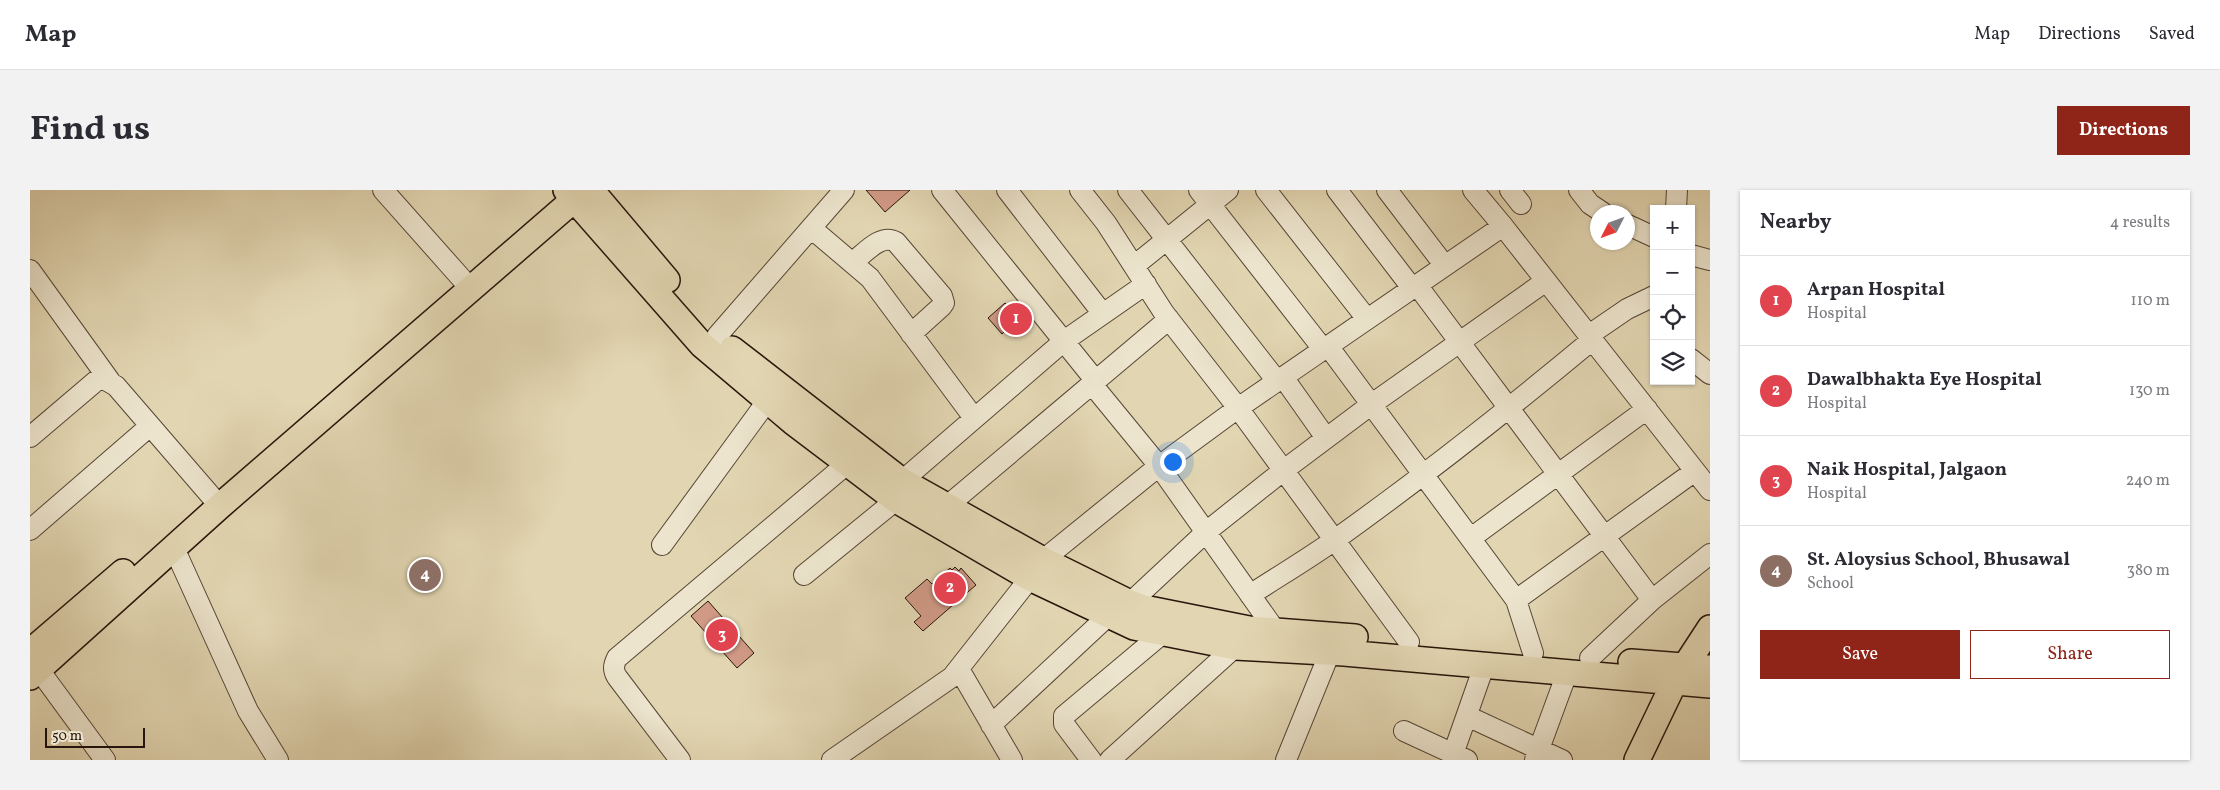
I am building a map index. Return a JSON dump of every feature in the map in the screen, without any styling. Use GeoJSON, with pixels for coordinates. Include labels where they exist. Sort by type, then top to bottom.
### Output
{"type":"FeatureCollection","features":[{"type":"Feature","properties":{"kind":"main road"},"geometry":{"type":"LineString","coordinates":[[32,664],[211,496],[462,279],[576,192]]}},
{"type":"Feature","properties":{"kind":"main road"},"geometry":{"type":"LineString","coordinates":[[576,192],[717,336],[899,491],[946,507],[1036,569],[1109,615],[1134,627],[1235,647],[1330,652],[1567,673],[1680,675],[1710,668]]}},
{"type":"Feature","properties":{"kind":"main road"},"geometry":{"type":"LineString","coordinates":[[576,192],[702,345],[768,400],[848,463],[1036,569],[1144,608],[1248,629],[1590,658],[1680,675],[1710,685]]}},
{"type":"Feature","properties":{"kind":"main road"},"geometry":{"type":"LineString","coordinates":[[32,664],[174,548],[576,192]]}},
{"type":"Feature","properties":{"kind":"main road"},"geometry":{"type":"LineString","coordinates":[[1637,760],[1680,675],[1710,628]]}},
{"type":"Feature","properties":{"kind":"street"},"geometry":{"type":"LineString","coordinates":[[383,190],[462,279]]}},
{"type":"Feature","properties":{"kind":"street"},"geometry":{"type":"LineString","coordinates":[[717,336],[844,190]]}},
{"type":"Feature","properties":{"kind":"street"},"geometry":{"type":"LineString","coordinates":[[942,190],[1064,341],[1159,466],[1275,630]]}},
{"type":"Feature","properties":{"kind":"street"},"geometry":{"type":"LineString","coordinates":[[1007,190],[1103,314]]}},
{"type":"Feature","properties":{"kind":"street"},"geometry":{"type":"LineString","coordinates":[[1080,190],[1106,223],[1169,319],[1238,408],[1409,642]]}},
{"type":"Feature","properties":{"kind":"street"},"geometry":{"type":"LineString","coordinates":[[1128,190],[1165,240],[1280,379],[1326,438]]}},
{"type":"Feature","properties":{"kind":"street"},"geometry":{"type":"LineString","coordinates":[[1134,266],[1165,240],[1205,197],[1228,190]]}},
{"type":"Feature","properties":{"kind":"street"},"geometry":{"type":"LineString","coordinates":[[1266,190],[1367,319]]}},
{"type":"Feature","properties":{"kind":"street"},"geometry":{"type":"LineString","coordinates":[[1337,190],[1460,342],[1652,600]]}},
{"type":"Feature","properties":{"kind":"street"},"geometry":{"type":"LineString","coordinates":[[1473,190],[1710,490]]}},
{"type":"Feature","properties":{"kind":"street"},"geometry":{"type":"LineString","coordinates":[[1579,190],[1592,205]]}},
{"type":"Feature","properties":{"kind":"street"},"geometry":{"type":"LineString","coordinates":[[1676,205],[1677,190]]}},
{"type":"Feature","properties":{"kind":"street"},"geometry":{"type":"LineString","coordinates":[[1394,192],[1444,266]]}},
{"type":"Feature","properties":{"kind":"street"},"geometry":{"type":"LineString","coordinates":[[1205,197],[1372,404],[1516,600],[1533,653]]}},
{"type":"Feature","properties":{"kind":"street"},"geometry":{"type":"LineString","coordinates":[[832,760],[952,677],[1036,569],[1159,466],[1238,408],[1503,226]]}},
{"type":"Feature","properties":{"kind":"street"},"geometry":{"type":"LineString","coordinates":[[811,228],[870,278],[974,418]]}},
{"type":"Feature","properties":{"kind":"street"},"geometry":{"type":"LineString","coordinates":[[1635,228],[1650,235]]}},
{"type":"Feature","properties":{"kind":"street"},"geometry":{"type":"LineString","coordinates":[[853,262],[881,240],[892,239],[942,296],[944,303],[942,306],[912,334]]}},
{"type":"Feature","properties":{"kind":"street"},"geometry":{"type":"LineString","coordinates":[[1695,256],[1710,260]]}},
{"type":"Feature","properties":{"kind":"street"},"geometry":{"type":"LineString","coordinates":[[30,270],[110,381],[211,496]]}},
{"type":"Feature","properties":{"kind":"street"},"geometry":{"type":"LineString","coordinates":[[1130,603],[1206,532],[1284,470],[1372,404],[1546,281]]}},
{"type":"Feature","properties":{"kind":"street"},"geometry":{"type":"LineString","coordinates":[[804,575],[899,491],[974,418],[1064,341],[1146,284]]}},
{"type":"Feature","properties":{"kind":"street"},"geometry":{"type":"LineString","coordinates":[[1250,595],[1335,540],[1424,475],[1509,409],[1590,338],[1627,309],[1650,298]]}},
{"type":"Feature","properties":{"kind":"street"},"geometry":{"type":"LineString","coordinates":[[946,507],[1169,319]]}},
{"type":"Feature","properties":{"kind":"street"},"geometry":{"type":"LineString","coordinates":[[1695,362],[1710,374]]}},
{"type":"Feature","properties":{"kind":"street"},"geometry":{"type":"LineString","coordinates":[[30,437],[96,381],[104,378],[110,381]]}},
{"type":"Feature","properties":{"kind":"street"},"geometry":{"type":"LineString","coordinates":[[662,545],[768,400]]}},
{"type":"Feature","properties":{"kind":"street"},"geometry":{"type":"LineString","coordinates":[[1471,538],[1647,409]]}},
{"type":"Feature","properties":{"kind":"street"},"geometry":{"type":"LineString","coordinates":[[30,530],[150,426]]}},
{"type":"Feature","properties":{"kind":"street"},"geometry":{"type":"LineString","coordinates":[[680,760],[617,677],[613,671],[613,665],[617,658],[848,463]]}},
{"type":"Feature","properties":{"kind":"street"},"geometry":{"type":"LineString","coordinates":[[1516,600],[1695,471]]}},
{"type":"Feature","properties":{"kind":"street"},"geometry":{"type":"LineString","coordinates":[[174,548],[248,711],[278,760]]}},
{"type":"Feature","properties":{"kind":"street"},"geometry":{"type":"LineString","coordinates":[[1590,658],[1652,600],[1710,554]]}},
{"type":"Feature","properties":{"kind":"street"},"geometry":{"type":"LineString","coordinates":[[991,725],[1109,615]]}},
{"type":"Feature","properties":{"kind":"street"},"geometry":{"type":"LineString","coordinates":[[1092,760],[1064,724],[1064,716],[1163,633]]}},
{"type":"Feature","properties":{"kind":"street"},"geometry":{"type":"LineString","coordinates":[[1110,760],[1235,647]]}},
{"type":"Feature","properties":{"kind":"street"},"geometry":{"type":"LineString","coordinates":[[1286,760],[1330,652]]}},
{"type":"Feature","properties":{"kind":"street"},"geometry":{"type":"LineString","coordinates":[[32,664],[105,760]]}},
{"type":"Feature","properties":{"kind":"street"},"geometry":{"type":"LineString","coordinates":[[1404,731],[1457,758],[1467,716],[1484,666]]}},
{"type":"Feature","properties":{"kind":"street"},"geometry":{"type":"LineString","coordinates":[[959,669],[1012,760]]}},
{"type":"Feature","properties":{"kind":"street"},"geometry":{"type":"LineString","coordinates":[[1537,755],[1567,673]]}},
{"type":"Feature","properties":{"kind":"street"},"geometry":{"type":"LineString","coordinates":[[1467,716],[1537,755],[1562,760]]}},
{"type":"Feature","properties":{"kind":"building"},"geometry":{"type":"Polygon","coordinates":[[[866,190],[910,190],[885,212],[866,190]]]}},
{"type":"Feature","properties":{"kind":"building"},"geometry":{"type":"Polygon","coordinates":[[[1017,302],[1033,322],[1015,337],[1008,328],[1002,334],[988,318],[1005,303],[1010,308],[1017,302]]]}},
{"type":"Feature","properties":{"kind":"building"},"geometry":{"type":"Polygon","coordinates":[[[955,567],[959,571],[961,568],[976,585],[923,631],[914,622],[921,616],[905,598],[927,579],[932,584],[950,568],[952,570],[955,567]]]}},
{"type":"Feature","properties":{"kind":"building"},"geometry":{"type":"Polygon","coordinates":[[[708,601],[754,653],[737,668],[691,616],[708,601]]]}},
{"type":"Feature","properties":{"kind":"place","name":"Arpan Hospital"},"geometry":{"type":"Point","coordinates":[1016,319]}},
{"type":"Feature","properties":{"kind":"place","name":"St. Aloysius School, Bhusawal"},"geometry":{"type":"Point","coordinates":[425,575]}},
{"type":"Feature","properties":{"kind":"place","name":"Dawalbhakta Eye Hospital"},"geometry":{"type":"Point","coordinates":[950,588]}},
{"type":"Feature","properties":{"kind":"place","name":"Naik Hospital, Jalgaon"},"geometry":{"type":"Point","coordinates":[722,635]}}]}
